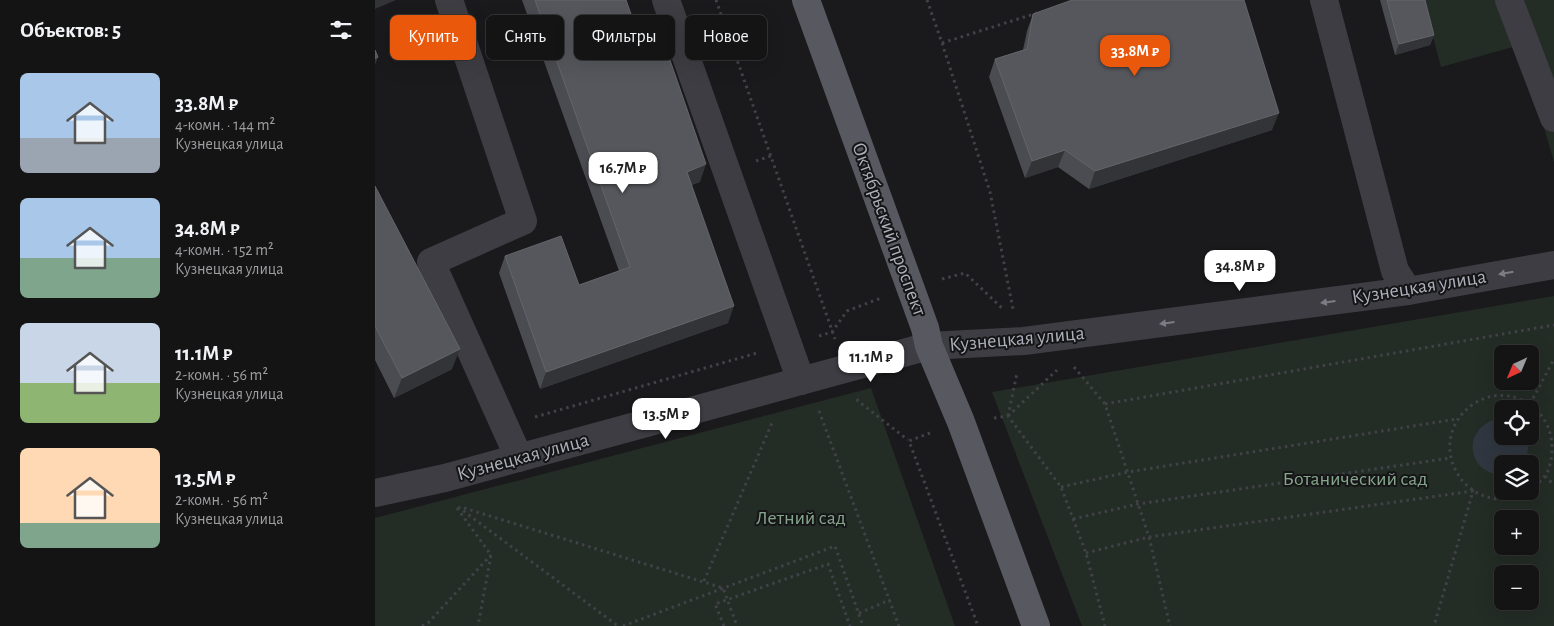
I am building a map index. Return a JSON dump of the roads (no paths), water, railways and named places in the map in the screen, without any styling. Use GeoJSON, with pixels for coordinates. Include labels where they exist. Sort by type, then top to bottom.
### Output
{"type":"FeatureCollection","features":[{"type":"Feature","properties":{"kind":"main road","name":"Октябрьский проспект"},"geometry":{"type":"LineString","coordinates":[[806,0],[925,328],[929,346],[961,422],[1036,626]]}},
{"type":"Feature","properties":{"kind":"street"},"geometry":{"type":"LineString","coordinates":[[449,0],[523,222],[431,262],[519,458]]}},
{"type":"Feature","properties":{"kind":"street"},"geometry":{"type":"LineString","coordinates":[[666,0],[801,381]]}},
{"type":"Feature","properties":{"kind":"street"},"geometry":{"type":"LineString","coordinates":[[1324,0],[1395,271],[1408,291]]}},
{"type":"Feature","properties":{"kind":"street"},"geometry":{"type":"LineString","coordinates":[[1509,0],[1554,118]]}},
{"type":"Feature","properties":{"kind":"street","name":"Кузнецкая улица"},"geometry":{"type":"LineString","coordinates":[[375,493],[445,478],[929,346],[1024,341],[1408,291],[1554,264]]}},
{"type":"Feature","properties":{"kind":"park label","name":"Ботанический сад"},"geometry":{"type":"Point","coordinates":[1355,479]}},
{"type":"Feature","properties":{"kind":"park label","name":"Летний сад"},"geometry":{"type":"Point","coordinates":[801,518]}}]}
